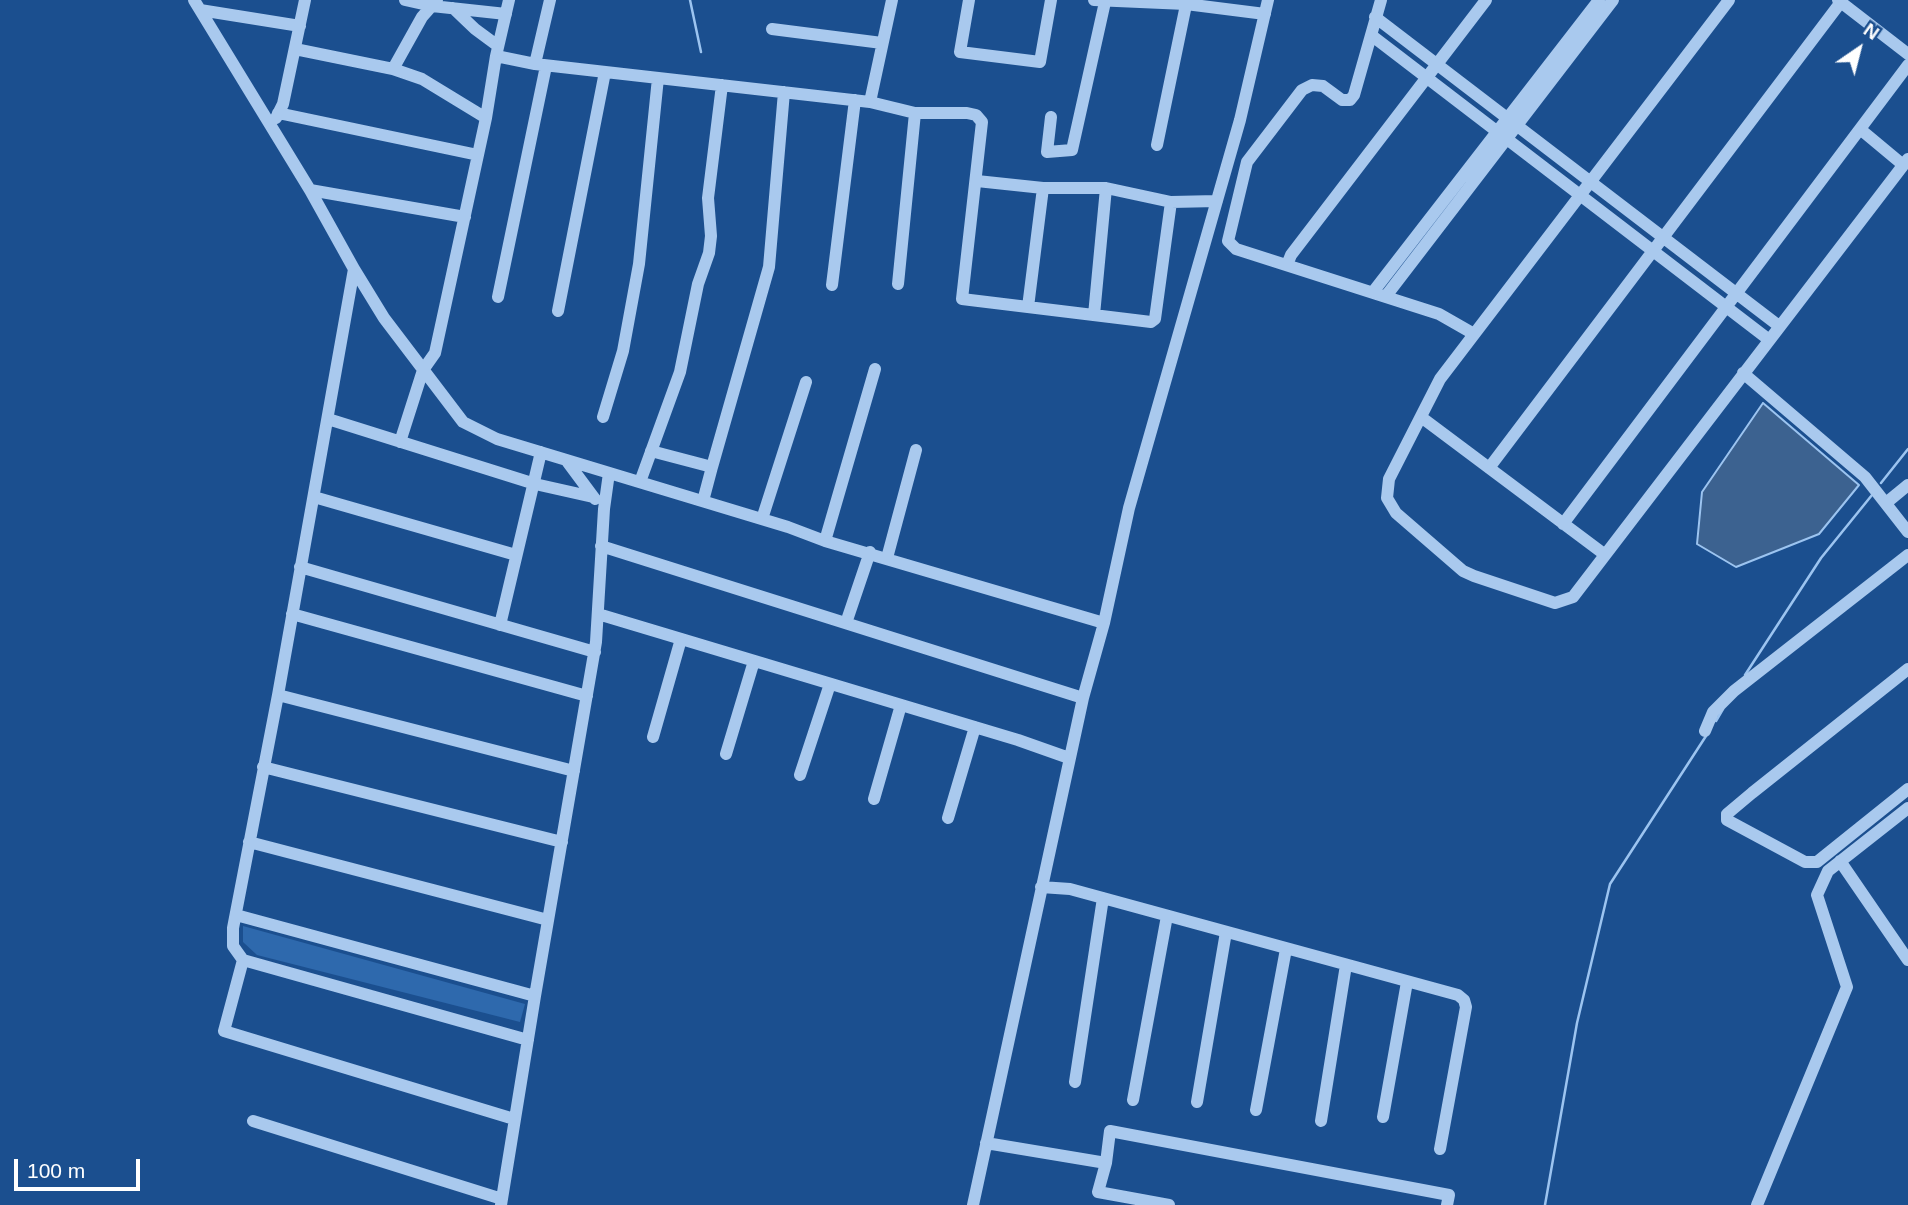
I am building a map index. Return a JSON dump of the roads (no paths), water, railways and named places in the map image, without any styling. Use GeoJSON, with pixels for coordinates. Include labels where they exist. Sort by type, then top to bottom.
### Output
{"type":"FeatureCollection","features":[{"type":"Feature","properties":{"kind":"street"},"geometry":{"type":"LineString","coordinates":[[271,126],[283,104],[305,0]]}},
{"type":"Feature","properties":{"kind":"street"},"geometry":{"type":"LineString","coordinates":[[405,0],[506,14]]}},
{"type":"Feature","properties":{"kind":"street"},"geometry":{"type":"LineString","coordinates":[[400,442],[423,370],[435,353],[509,0]]}},
{"type":"Feature","properties":{"kind":"street"},"geometry":{"type":"LineString","coordinates":[[498,297],[550,0]]}},
{"type":"Feature","properties":{"kind":"street"},"geometry":{"type":"LineString","coordinates":[[870,102],[892,0]]}},
{"type":"Feature","properties":{"kind":"street"},"geometry":{"type":"LineString","coordinates":[[969,0],[960,52],[1040,62],[1051,0]]}},
{"type":"Feature","properties":{"kind":"street"},"geometry":{"type":"LineString","coordinates":[[972,1205],[1069,758],[1104,623],[1129,508],[1240,120],[1268,0]]}},
{"type":"Feature","properties":{"kind":"street"},"geometry":{"type":"LineString","coordinates":[[1381,0],[1354,95],[1350,100],[1342,100],[1323,86],[1312,85],[1302,90],[1247,162],[1228,241],[1236,249],[1440,314],[1474,334]]}},
{"type":"Feature","properties":{"kind":"street"},"geometry":{"type":"LineString","coordinates":[[1287,265],[1291,255],[1486,0]]}},
{"type":"Feature","properties":{"kind":"street"},"geometry":{"type":"LineString","coordinates":[[1513,121],[1599,0]]}},
{"type":"Feature","properties":{"kind":"street"},"geometry":{"type":"LineString","coordinates":[[1380,294],[1513,121],[1614,0]]}},
{"type":"Feature","properties":{"kind":"street"},"geometry":{"type":"LineString","coordinates":[[1729,0],[1440,379],[1390,479],[1387,498],[1396,513],[1463,570],[1555,603],[1573,597],[1905,162],[1860,129]]}},
{"type":"Feature","properties":{"kind":"street"},"geometry":{"type":"LineString","coordinates":[[1051,117],[1047,152],[1072,150],[1100,1],[1186,2],[1265,14]]}},
{"type":"Feature","properties":{"kind":"street"},"geometry":{"type":"LineString","coordinates":[[1489,468],[1840,1],[1908,54]]}},
{"type":"Feature","properties":{"kind":"street"},"geometry":{"type":"LineString","coordinates":[[1157,145],[1186,2]]}},
{"type":"Feature","properties":{"kind":"street"},"geometry":{"type":"LineString","coordinates":[[393,69],[422,18],[434,3]]}},
{"type":"Feature","properties":{"kind":"street"},"geometry":{"type":"LineString","coordinates":[[197,5],[300,26]]}},
{"type":"Feature","properties":{"kind":"street"},"geometry":{"type":"LineString","coordinates":[[197,5],[384,317],[463,422],[496,439],[762,519],[825,541],[870,552],[1104,623]]}},
{"type":"Feature","properties":{"kind":"street"},"geometry":{"type":"LineString","coordinates":[[453,8],[497,51],[540,65],[855,100],[915,113],[967,113],[979,117],[982,122],[977,181],[962,299],[1151,322],[1156,319],[1171,202]]}},
{"type":"Feature","properties":{"kind":"street"},"geometry":{"type":"LineString","coordinates":[[1376,17],[1779,326]]}},
{"type":"Feature","properties":{"kind":"street"},"geometry":{"type":"LineString","coordinates":[[772,29],[882,43]]}},
{"type":"Feature","properties":{"kind":"street"},"geometry":{"type":"LineString","coordinates":[[1371,35],[1769,339]]}},
{"type":"Feature","properties":{"kind":"street"},"geometry":{"type":"LineString","coordinates":[[295,49],[393,69],[422,79],[486,118]]}},
{"type":"Feature","properties":{"kind":"street"},"geometry":{"type":"LineString","coordinates":[[1563,523],[1908,65]]}},
{"type":"Feature","properties":{"kind":"street"},"geometry":{"type":"LineString","coordinates":[[558,311],[605,72]]}},
{"type":"Feature","properties":{"kind":"street"},"geometry":{"type":"LineString","coordinates":[[603,416],[623,351],[639,264],[657,78]]}},
{"type":"Feature","properties":{"kind":"street"},"geometry":{"type":"LineString","coordinates":[[640,482],[680,372],[698,284],[709,253],[711,236],[708,198],[722,85]]}},
{"type":"Feature","properties":{"kind":"street"},"geometry":{"type":"LineString","coordinates":[[703,502],[769,267],[784,92]]}},
{"type":"Feature","properties":{"kind":"street"},"geometry":{"type":"LineString","coordinates":[[832,285],[855,100]]}},
{"type":"Feature","properties":{"kind":"street"},"geometry":{"type":"LineString","coordinates":[[278,113],[478,155]]}},
{"type":"Feature","properties":{"kind":"street"},"geometry":{"type":"LineString","coordinates":[[898,284],[915,113]]}},
{"type":"Feature","properties":{"kind":"street"},"geometry":{"type":"LineString","coordinates":[[977,181],[1043,188],[1106,188],[1171,202],[1217,201]]}},
{"type":"Feature","properties":{"kind":"street"},"geometry":{"type":"LineString","coordinates":[[1028,307],[1043,188]]}},
{"type":"Feature","properties":{"kind":"street"},"geometry":{"type":"LineString","coordinates":[[1094,315],[1106,188]]}},
{"type":"Feature","properties":{"kind":"street"},"geometry":{"type":"LineString","coordinates":[[310,190],[465,217]]}},
{"type":"Feature","properties":{"kind":"street"},"geometry":{"type":"LineString","coordinates":[[354,269],[249,842],[233,946],[243,960],[528,1040]]}},
{"type":"Feature","properties":{"kind":"street"},"geometry":{"type":"LineString","coordinates":[[825,541],[875,369]]}},
{"type":"Feature","properties":{"kind":"street"},"geometry":{"type":"LineString","coordinates":[[1743,373],[1865,477],[1908,532]]}},
{"type":"Feature","properties":{"kind":"street"},"geometry":{"type":"LineString","coordinates":[[762,519],[806,382]]}},
{"type":"Feature","properties":{"kind":"street"},"geometry":{"type":"LineString","coordinates":[[1421,417],[1604,554]]}},
{"type":"Feature","properties":{"kind":"street"},"geometry":{"type":"LineString","coordinates":[[328,419],[535,484],[593,497]]}},
{"type":"Feature","properties":{"kind":"street"},"geometry":{"type":"LineString","coordinates":[[887,558],[916,450]]}},
{"type":"Feature","properties":{"kind":"street"},"geometry":{"type":"LineString","coordinates":[[651,451],[712,467]]}},
{"type":"Feature","properties":{"kind":"street"},"geometry":{"type":"LineString","coordinates":[[500,625],[541,452]]}},
{"type":"Feature","properties":{"kind":"street"},"geometry":{"type":"LineString","coordinates":[[565,460],[604,509]]}},
{"type":"Feature","properties":{"kind":"street"},"geometry":{"type":"LineString","coordinates":[[253,1121],[502,1202],[595,652],[601,546],[609,473]]}},
{"type":"Feature","properties":{"kind":"street"},"geometry":{"type":"LineString","coordinates":[[1886,503],[1908,485]]}},
{"type":"Feature","properties":{"kind":"street"},"geometry":{"type":"LineString","coordinates":[[314,497],[516,555]]}},
{"type":"Feature","properties":{"kind":"street"},"geometry":{"type":"LineString","coordinates":[[601,546],[1083,698]]}},
{"type":"Feature","properties":{"kind":"street"},"geometry":{"type":"LineString","coordinates":[[846,624],[870,552]]}},
{"type":"Feature","properties":{"kind":"street"},"geometry":{"type":"LineString","coordinates":[[1705,731],[1713,712],[1734,691],[1907,559]]}},
{"type":"Feature","properties":{"kind":"street"},"geometry":{"type":"LineString","coordinates":[[300,567],[595,652]]}},
{"type":"Feature","properties":{"kind":"street"},"geometry":{"type":"LineString","coordinates":[[292,614],[587,696]]}},
{"type":"Feature","properties":{"kind":"street"},"geometry":{"type":"LineString","coordinates":[[597,614],[975,727],[1069,758]]}},
{"type":"Feature","properties":{"kind":"street"},"geometry":{"type":"LineString","coordinates":[[653,737],[681,639]]}},
{"type":"Feature","properties":{"kind":"street"},"geometry":{"type":"LineString","coordinates":[[726,754],[754,661]]}},
{"type":"Feature","properties":{"kind":"street"},"geometry":{"type":"LineString","coordinates":[[1908,669],[1752,793],[1727,814],[1727,820],[1805,862],[1817,862],[1908,789]]}},
{"type":"Feature","properties":{"kind":"street"},"geometry":{"type":"LineString","coordinates":[[800,775],[830,684]]}},
{"type":"Feature","properties":{"kind":"street"},"geometry":{"type":"LineString","coordinates":[[278,695],[574,771]]}},
{"type":"Feature","properties":{"kind":"street"},"geometry":{"type":"LineString","coordinates":[[874,799],[901,705]]}},
{"type":"Feature","properties":{"kind":"street"},"geometry":{"type":"LineString","coordinates":[[947,818],[975,727]]}},
{"type":"Feature","properties":{"kind":"street"},"geometry":{"type":"LineString","coordinates":[[263,767],[562,842]]}},
{"type":"Feature","properties":{"kind":"street"},"geometry":{"type":"LineString","coordinates":[[1757,1205],[1847,987],[1817,895],[1828,871],[1908,808]]}},
{"type":"Feature","properties":{"kind":"street"},"geometry":{"type":"LineString","coordinates":[[249,842],[548,920]]}},
{"type":"Feature","properties":{"kind":"street"},"geometry":{"type":"LineString","coordinates":[[1840,862],[1908,960]]}},
{"type":"Feature","properties":{"kind":"street"},"geometry":{"type":"LineString","coordinates":[[1041,887],[1070,889],[1458,995],[1464,1000],[1466,1007],[1440,1149]]}},
{"type":"Feature","properties":{"kind":"street"},"geometry":{"type":"LineString","coordinates":[[1075,1082],[1103,898]]}},
{"type":"Feature","properties":{"kind":"street"},"geometry":{"type":"LineString","coordinates":[[236,915],[535,996]]}},
{"type":"Feature","properties":{"kind":"street"},"geometry":{"type":"LineString","coordinates":[[1133,1100],[1167,916]]}},
{"type":"Feature","properties":{"kind":"street"},"geometry":{"type":"LineString","coordinates":[[1197,1102],[1226,932]]}},
{"type":"Feature","properties":{"kind":"street"},"geometry":{"type":"LineString","coordinates":[[1256,1110],[1286,949]]}},
{"type":"Feature","properties":{"kind":"street"},"geometry":{"type":"LineString","coordinates":[[243,960],[224,1031],[514,1119]]}},
{"type":"Feature","properties":{"kind":"street"},"geometry":{"type":"LineString","coordinates":[[1321,1121],[1346,965]]}},
{"type":"Feature","properties":{"kind":"street"},"geometry":{"type":"LineString","coordinates":[[1383,1117],[1407,982]]}},
{"type":"Feature","properties":{"kind":"street"},"geometry":{"type":"LineString","coordinates":[[1169,1205],[1098,1192],[1106,1163],[1110,1131],[1449,1195],[1447,1205]]}},
{"type":"Feature","properties":{"kind":"street"},"geometry":{"type":"LineString","coordinates":[[986,1143],[1106,1163]]}},
{"type":"Feature","properties":{"kind":"waterway"},"geometry":{"type":"LineString","coordinates":[[690,0],[701,52]]}},
{"type":"Feature","properties":{"kind":"waterway"},"geometry":{"type":"LineString","coordinates":[[1881,483],[1908,449]]}},
{"type":"Feature","properties":{"kind":"waterway"},"geometry":{"type":"LineString","coordinates":[[1745,675],[1821,558],[1872,495]]}},
{"type":"Feature","properties":{"kind":"waterway"},"geometry":{"type":"LineString","coordinates":[[1716,721],[1723,709]]}},
{"type":"Feature","properties":{"kind":"waterway"},"geometry":{"type":"LineString","coordinates":[[1545,1205],[1577,1023],[1610,884],[1706,736]]}}]}
